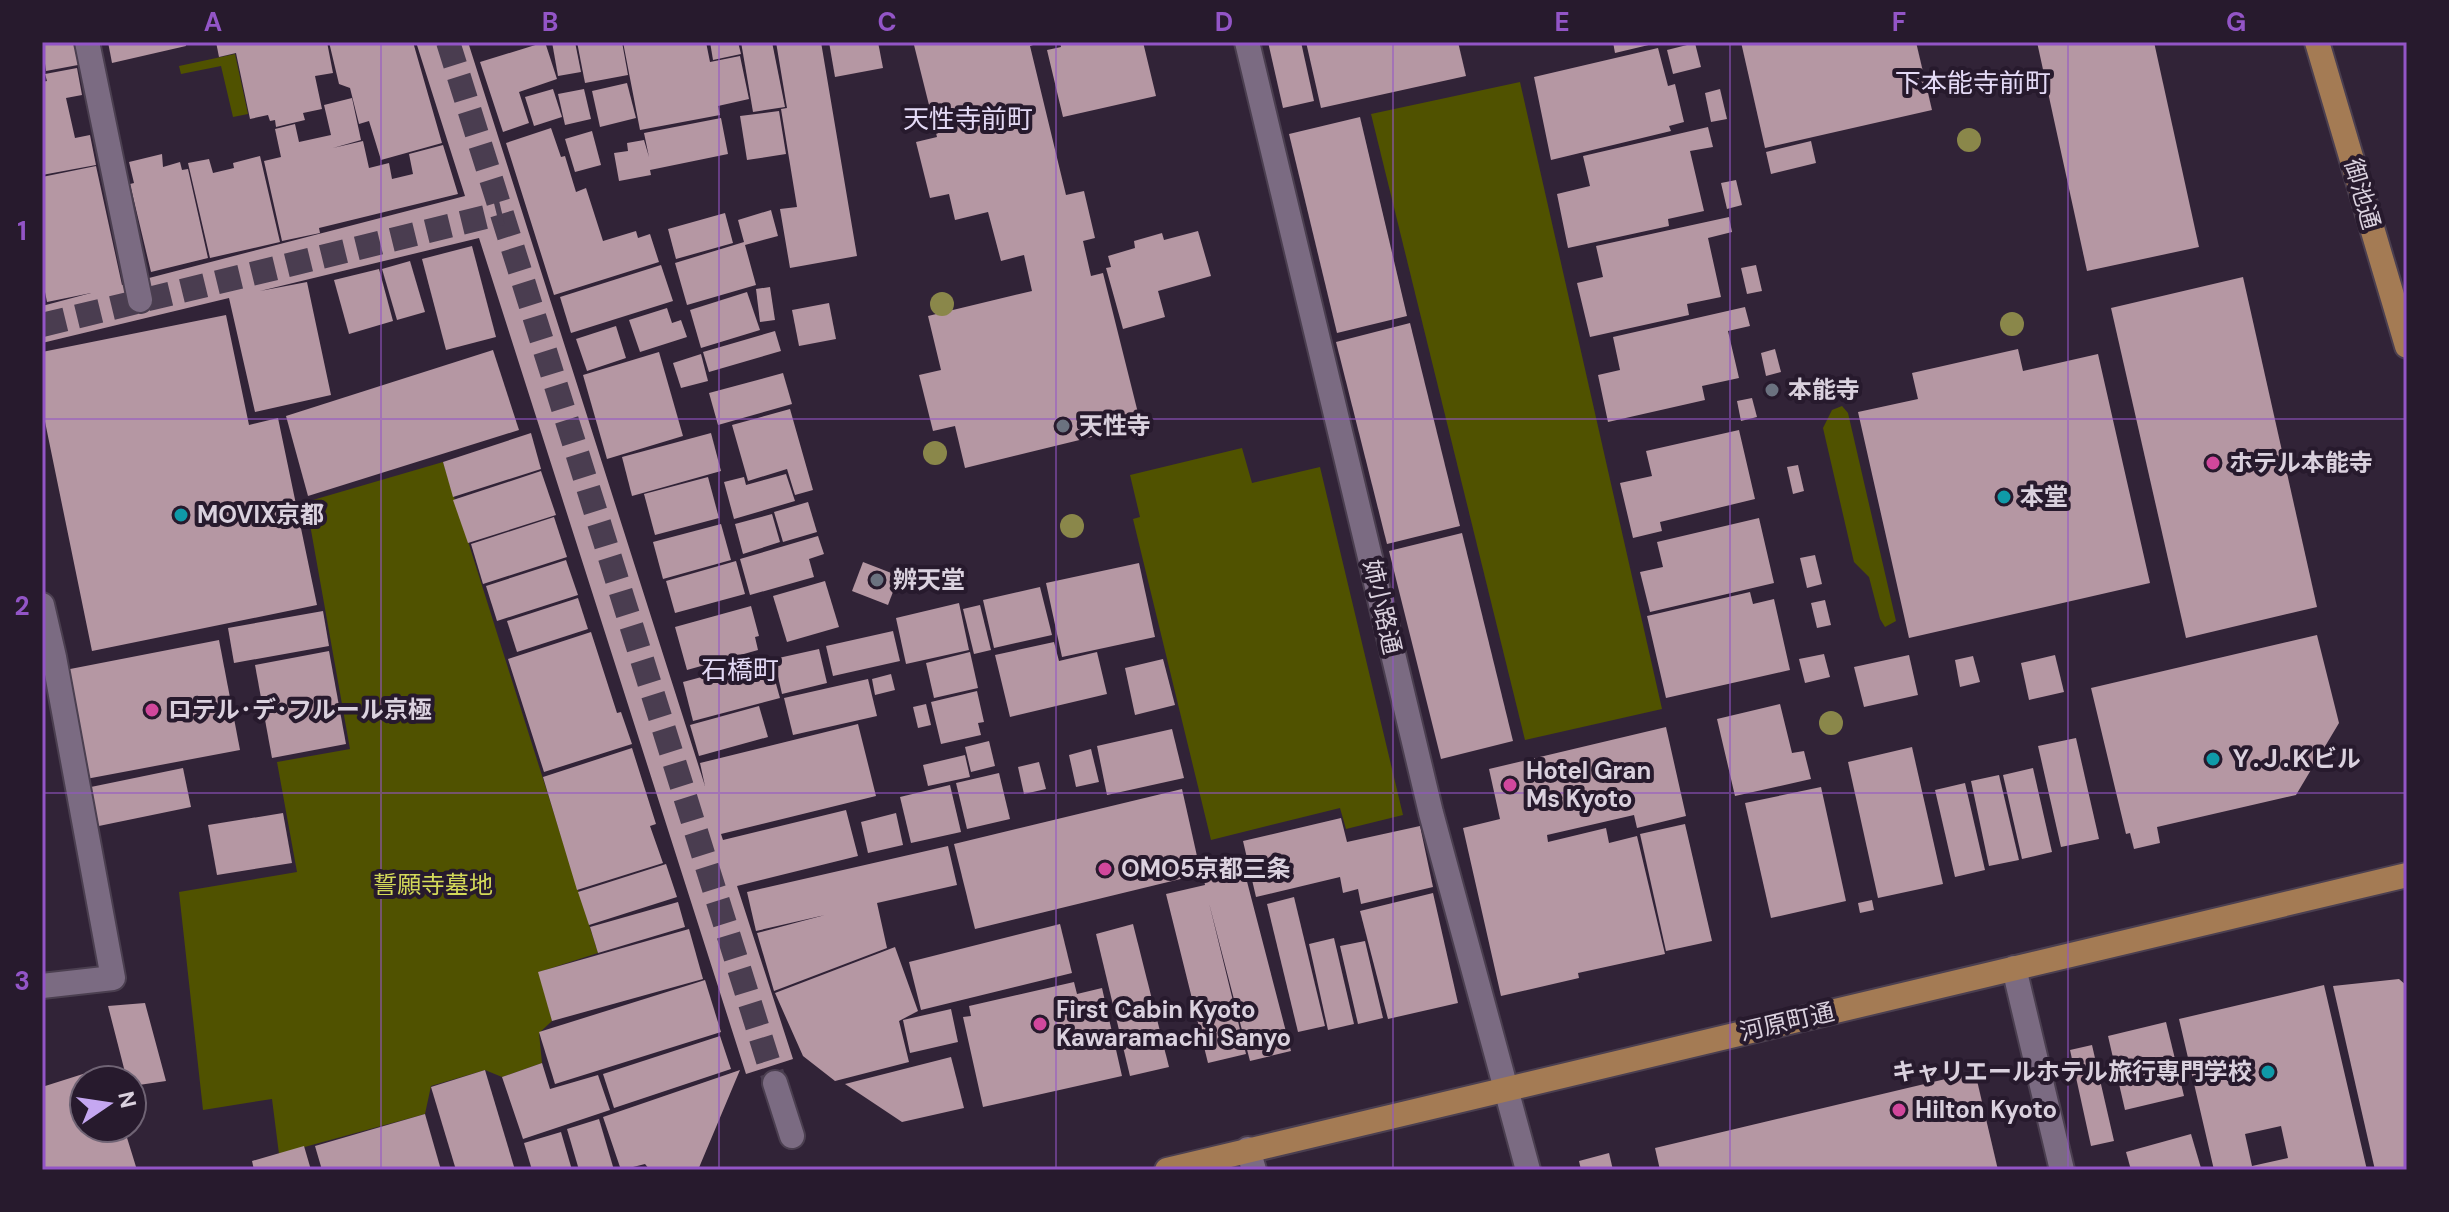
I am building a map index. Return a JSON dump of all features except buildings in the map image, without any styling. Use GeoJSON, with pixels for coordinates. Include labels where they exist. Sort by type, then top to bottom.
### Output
{"type":"FeatureCollection","features":[{"type":"Feature","properties":{"kind":"main road","name":"御池通"},"geometry":{"type":"LineString","coordinates":[[2317,42],[2407,346]]}},
{"type":"Feature","properties":{"kind":"main road","name":"河原町通"},"geometry":{"type":"LineString","coordinates":[[1167,1170],[1251,1160],[1505,1089],[2407,875]]}},
{"type":"Feature","properties":{"kind":"street"},"geometry":{"type":"LineString","coordinates":[[87,42],[140,300]]}},
{"type":"Feature","properties":{"kind":"street","name":"姉小路通"},"geometry":{"type":"LineString","coordinates":[[1247,42],[1427,798],[1528,1170]]}},
{"type":"Feature","properties":{"kind":"street"},"geometry":{"type":"LineString","coordinates":[[42,605],[113,978],[42,986]]}},
{"type":"Feature","properties":{"kind":"street"},"geometry":{"type":"LineString","coordinates":[[2014,968],[2062,1170]]}},
{"type":"Feature","properties":{"kind":"street"},"geometry":{"type":"LineString","coordinates":[[775,1083],[792,1136]]}},
{"type":"Feature","properties":{"kind":"green space"},"geometry":{"type":"Polygon","coordinates":[[[235,54],[248,114],[233,117],[221,66],[181,74],[179,66],[235,54]]]}},
{"type":"Feature","properties":{"kind":"green space"},"geometry":{"type":"Polygon","coordinates":[[[1520,82],[1662,709],[1525,740],[1371,114],[1520,82]]]}},
{"type":"Feature","properties":{"kind":"green space"},"geometry":{"type":"Polygon","coordinates":[[[1842,406],[1848,413],[1896,621],[1885,627],[1869,577],[1854,562],[1823,428],[1832,410],[1842,406]]]}},
{"type":"Feature","properties":{"kind":"green space"},"geometry":{"type":"Polygon","coordinates":[[[1242,448],[1252,483],[1320,467],[1403,815],[1346,829],[1340,808],[1211,840],[1133,519],[1140,517],[1130,475],[1242,448]]]}},
{"type":"Feature","properties":{"kind":"green space","name":"誓願寺墓地"},"geometry":{"type":"Polygon","coordinates":[[[443,462],[598,953],[539,972],[552,1021],[539,1033],[542,1063],[502,1077],[485,1070],[431,1086],[425,1114],[279,1154],[272,1099],[203,1110],[179,892],[297,872],[277,762],[350,749],[306,502],[443,462]]]}},
{"type":"Feature","properties":{"kind":"tunnel"},"geometry":{"type":"LineString","coordinates":[[448,42],[775,1083]]}},
{"type":"Feature","properties":{"kind":"tunnel"},"geometry":{"type":"LineString","coordinates":[[42,325],[502,213]]}},
{"type":"Feature","properties":{"kind":"place","name":"本能寺"},"geometry":{"type":"Point","coordinates":[1772,390]}},
{"type":"Feature","properties":{"kind":"place","name":"天性寺"},"geometry":{"type":"Point","coordinates":[1063,426]}},
{"type":"Feature","properties":{"kind":"place","name":"ホテル本能寺"},"geometry":{"type":"Point","coordinates":[2213,463]}},
{"type":"Feature","properties":{"kind":"place","name":"本堂"},"geometry":{"type":"Point","coordinates":[2004,497]}},
{"type":"Feature","properties":{"kind":"place","name":"MOVIX京都"},"geometry":{"type":"Point","coordinates":[181,515]}},
{"type":"Feature","properties":{"kind":"place","name":"辨天堂"},"geometry":{"type":"Point","coordinates":[877,580]}},
{"type":"Feature","properties":{"kind":"place","name":"ロテル･デ･フルール京極"},"geometry":{"type":"Point","coordinates":[152,710]}},
{"type":"Feature","properties":{"kind":"place","name":"Ｙ.Ｊ.Ｋビル"},"geometry":{"type":"Point","coordinates":[2213,759]}},
{"type":"Feature","properties":{"kind":"place","name":"Hotel Gran Ms Kyoto"},"geometry":{"type":"Point","coordinates":[1510,785]}},
{"type":"Feature","properties":{"kind":"place","name":"OMO5京都三条"},"geometry":{"type":"Point","coordinates":[1105,869]}},
{"type":"Feature","properties":{"kind":"place","name":"First Cabin Kyoto Kawaramachi Sanyo"},"geometry":{"type":"Point","coordinates":[1040,1024]}},
{"type":"Feature","properties":{"kind":"place","name":"キャリエールホテル旅行専門学校"},"geometry":{"type":"Point","coordinates":[2268,1072]}},
{"type":"Feature","properties":{"kind":"place","name":"Hilton Kyoto"},"geometry":{"type":"Point","coordinates":[1899,1110]}},
{"type":"Feature","properties":{"kind":"district","name":"下本能寺前町"},"geometry":{"type":"Point","coordinates":[1973,83]}},
{"type":"Feature","properties":{"kind":"district","name":"天性寺前町"},"geometry":{"type":"Point","coordinates":[968,119]}},
{"type":"Feature","properties":{"kind":"district","name":"石橋町"},"geometry":{"type":"Point","coordinates":[740,670]}}]}
